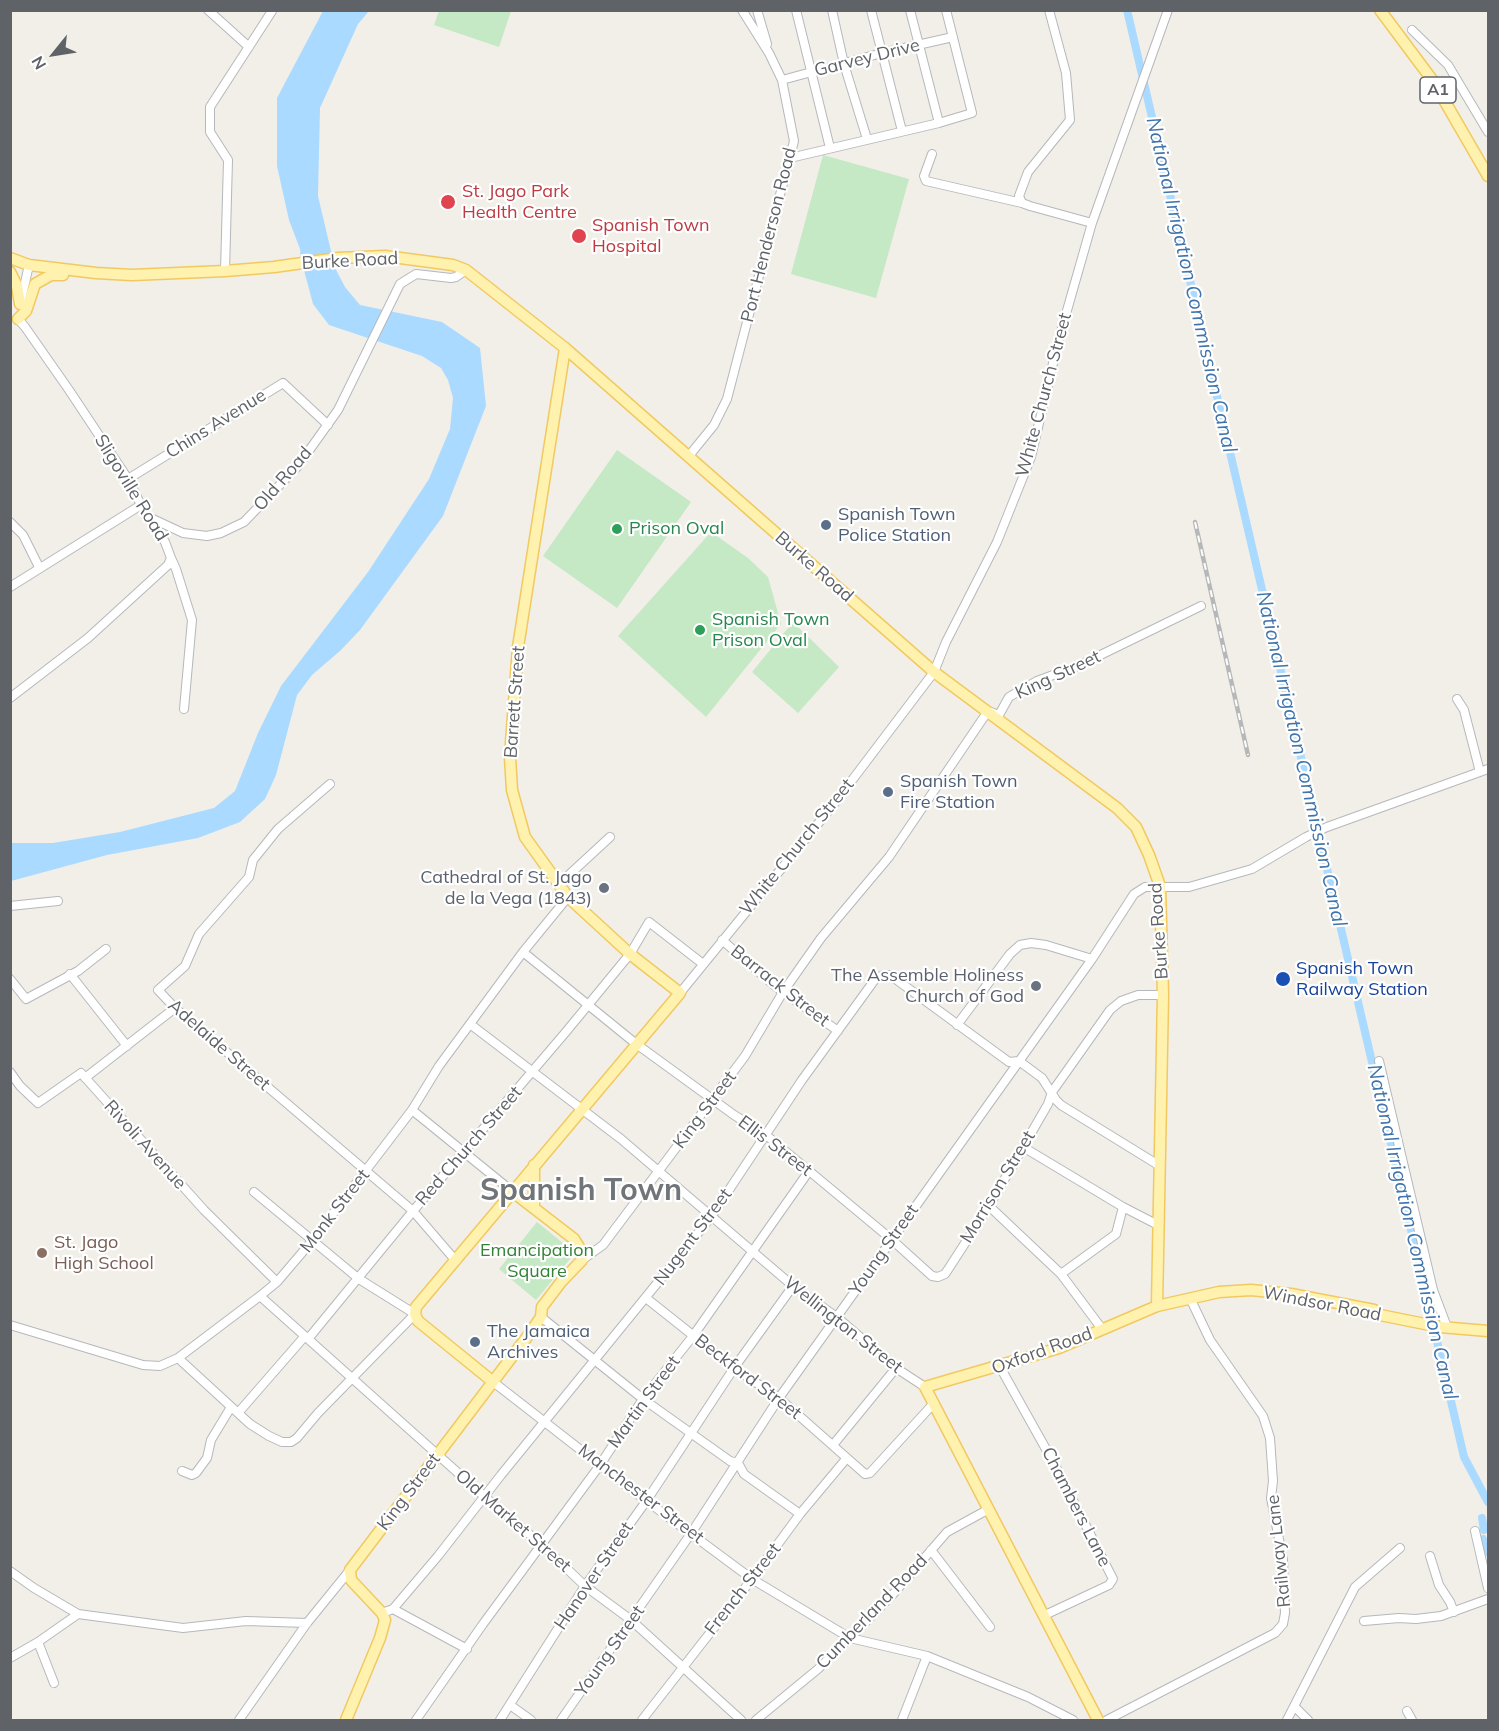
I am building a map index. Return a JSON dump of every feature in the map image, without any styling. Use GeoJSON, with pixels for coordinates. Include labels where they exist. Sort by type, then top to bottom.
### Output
{"type":"FeatureCollection","features":[{"type":"Feature","properties":{"kind":"main road","name":"A1"},"geometry":{"type":"LineString","coordinates":[[1380,10],[1432,81],[1488,176]]}},
{"type":"Feature","properties":{"kind":"main road","name":"Burke Road"},"geometry":{"type":"LineString","coordinates":[[10,258],[30,265],[96,273],[132,274],[225,271],[338,258],[385,256],[414,258],[453,265],[466,270],[565,348],[934,672],[1117,808],[1136,827],[1160,886],[1163,995],[1157,1305]]}},
{"type":"Feature","properties":{"kind":"main road"},"geometry":{"type":"LineString","coordinates":[[10,272],[17,286],[20,304]]}},
{"type":"Feature","properties":{"kind":"main road"},"geometry":{"type":"LineString","coordinates":[[14,321],[26,311],[35,284],[41,279],[51,275],[96,273]]}},
{"type":"Feature","properties":{"kind":"main road","name":"Barrett Street"},"geometry":{"type":"LineString","coordinates":[[565,348],[518,647],[510,757],[512,790],[525,837],[558,885],[630,954],[680,993]]}},
{"type":"Feature","properties":{"kind":"main road","name":"White Church Street"},"geometry":{"type":"LineString","coordinates":[[415,1314],[416,1307],[680,993]]}},
{"type":"Feature","properties":{"kind":"main road"},"geometry":{"type":"LineString","coordinates":[[534,1165],[534,1208]]}},
{"type":"Feature","properties":{"kind":"main road"},"geometry":{"type":"LineString","coordinates":[[513,1192],[574,1239],[582,1252],[582,1260]]}},
{"type":"Feature","properties":{"kind":"main road","name":"King Street"},"geometry":{"type":"LineString","coordinates":[[350,1570],[541,1317],[542,1307],[582,1260]]}},
{"type":"Feature","properties":{"kind":"main road","name":"Windsor Road"},"geometry":{"type":"LineString","coordinates":[[1157,1305],[1219,1292],[1251,1290],[1291,1294],[1374,1310],[1380,1315],[1444,1327],[1488,1331]]}},
{"type":"Feature","properties":{"kind":"main road","name":"Oxford Road"},"geometry":{"type":"LineString","coordinates":[[926,1388],[1059,1348],[1157,1305]]}},
{"type":"Feature","properties":{"kind":"main road","name":"Manchester Street"},"geometry":{"type":"LineString","coordinates":[[415,1314],[418,1321],[492,1381]]}},
{"type":"Feature","properties":{"kind":"main road","name":"Wellington Street"},"geometry":{"type":"LineString","coordinates":[[926,1388],[1098,1720]]}},
{"type":"Feature","properties":{"kind":"main road"},"geometry":{"type":"LineString","coordinates":[[346,1720],[384,1629],[387,1611],[351,1580],[350,1570]]}},
{"type":"Feature","properties":{"kind":"street"},"geometry":{"type":"LineString","coordinates":[[208,10],[249,47]]}},
{"type":"Feature","properties":{"kind":"street","name":"Port Henderson Road"},"geometry":{"type":"LineString","coordinates":[[688,457],[714,425],[728,399],[794,141],[782,80],[769,53],[742,10]]}},
{"type":"Feature","properties":{"kind":"street"},"geometry":{"type":"LineString","coordinates":[[757,10],[769,53]]}},
{"type":"Feature","properties":{"kind":"street"},"geometry":{"type":"LineString","coordinates":[[796,10],[830,148]]}},
{"type":"Feature","properties":{"kind":"street"},"geometry":{"type":"LineString","coordinates":[[832,10],[844,64],[867,139]]}},
{"type":"Feature","properties":{"kind":"street"},"geometry":{"type":"LineString","coordinates":[[871,10],[902,131]]}},
{"type":"Feature","properties":{"kind":"street"},"geometry":{"type":"LineString","coordinates":[[910,10],[939,123]]}},
{"type":"Feature","properties":{"kind":"street"},"geometry":{"type":"LineString","coordinates":[[789,158],[939,123],[972,113],[946,10]]}},
{"type":"Feature","properties":{"kind":"street"},"geometry":{"type":"LineString","coordinates":[[1022,203],[1019,196],[1028,172],[1070,120],[1065,73],[1049,10]]}},
{"type":"Feature","properties":{"kind":"street","name":"White Church Street"},"geometry":{"type":"LineString","coordinates":[[680,993],[834,804],[934,672],[946,642],[997,542],[1031,457],[1058,342],[1092,224],[1168,10]]}},
{"type":"Feature","properties":{"kind":"street"},"geometry":{"type":"LineString","coordinates":[[225,271],[228,160],[210,132],[210,107],[272,11]]}},
{"type":"Feature","properties":{"kind":"street"},"geometry":{"type":"LineString","coordinates":[[1412,30],[1448,65],[1488,132]]}},
{"type":"Feature","properties":{"kind":"street","name":"Garvey Drive"},"geometry":{"type":"LineString","coordinates":[[782,80],[952,37]]}},
{"type":"Feature","properties":{"kind":"street"},"geometry":{"type":"LineString","coordinates":[[932,154],[924,176],[926,181],[1022,203],[1092,224]]}},
{"type":"Feature","properties":{"kind":"street"},"geometry":{"type":"LineString","coordinates":[[14,321],[30,265]]}},
{"type":"Feature","properties":{"kind":"street","name":"Old Road"},"geometry":{"type":"LineString","coordinates":[[152,519],[183,533],[207,536],[221,533],[244,522],[298,466],[338,410],[400,284],[416,274],[451,278],[466,270]]}},
{"type":"Feature","properties":{"kind":"street","name":"Sligoville Road"},"geometry":{"type":"LineString","coordinates":[[10,698],[88,638],[168,565],[171,558],[169,550],[128,479],[25,327],[14,321]]}},
{"type":"Feature","properties":{"kind":"street","name":"Chins Avenue"},"geometry":{"type":"LineString","coordinates":[[128,479],[283,383],[328,425]]}},
{"type":"Feature","properties":{"kind":"street"},"geometry":{"type":"LineString","coordinates":[[10,587],[141,505]]}},
{"type":"Feature","properties":{"kind":"street"},"geometry":{"type":"LineString","coordinates":[[10,522],[23,535],[39,567]]}},
{"type":"Feature","properties":{"kind":"street"},"geometry":{"type":"LineString","coordinates":[[171,558],[192,620],[184,709]]}},
{"type":"Feature","properties":{"kind":"street","name":"King Street"},"geometry":{"type":"LineString","coordinates":[[582,1260],[603,1245],[745,1056],[783,992],[821,938],[890,857],[988,711],[999,714],[1009,697],[1036,681],[1080,665],[1201,606]]}},
{"type":"Feature","properties":{"kind":"street"},"geometry":{"type":"LineString","coordinates":[[1457,699],[1464,710],[1480,772]]}},
{"type":"Feature","properties":{"kind":"street"},"geometry":{"type":"LineString","coordinates":[[1160,886],[1189,887],[1252,869],[1306,837],[1327,828],[1488,769]]}},
{"type":"Feature","properties":{"kind":"street","name":"Adelaide Street"},"geometry":{"type":"LineString","coordinates":[[330,784],[278,829],[253,860],[249,877],[199,934],[185,966],[158,990],[175,1008],[413,1211],[456,1261]]}},
{"type":"Feature","properties":{"kind":"street"},"geometry":{"type":"LineString","coordinates":[[558,885],[610,837]]}},
{"type":"Feature","properties":{"kind":"street","name":"Young Street"},"geometry":{"type":"LineString","coordinates":[[561,1720],[692,1532],[779,1398],[1092,959],[1134,894],[1146,887],[1160,886]]}},
{"type":"Feature","properties":{"kind":"street","name":"Monk Street"},"geometry":{"type":"LineString","coordinates":[[10,1325],[144,1365],[160,1366],[178,1358],[260,1296],[277,1282],[312,1241],[412,1110],[438,1066],[523,952],[568,897]]}},
{"type":"Feature","properties":{"kind":"street"},"geometry":{"type":"LineString","coordinates":[[10,906],[58,901]]}},
{"type":"Feature","properties":{"kind":"street","name":"Red Church Street"},"geometry":{"type":"LineString","coordinates":[[238,1413],[359,1279],[413,1211],[630,954],[649,922],[703,964]]}},
{"type":"Feature","properties":{"kind":"street","name":"Barrack Street"},"geometry":{"type":"LineString","coordinates":[[722,940],[783,992],[838,1031]]}},
{"type":"Feature","properties":{"kind":"street"},"geometry":{"type":"LineString","coordinates":[[957,1025],[1010,954],[1020,945],[1031,943],[1046,945],[1092,959]]}},
{"type":"Feature","properties":{"kind":"street"},"geometry":{"type":"LineString","coordinates":[[10,979],[26,999],[78,970],[106,949]]}},
{"type":"Feature","properties":{"kind":"street","name":"Ellis Street"},"geometry":{"type":"LineString","coordinates":[[523,952],[636,1043],[712,1099],[766,1135],[932,1276],[938,1277]]}},
{"type":"Feature","properties":{"kind":"street"},"geometry":{"type":"LineString","coordinates":[[70,974],[127,1046]]}},
{"type":"Feature","properties":{"kind":"street","name":"Nugent Street"},"geometry":{"type":"LineString","coordinates":[[387,1611],[438,1556],[711,1217],[876,978],[890,975],[1009,1062],[1019,1061]]}},
{"type":"Feature","properties":{"kind":"street","name":"Morrison Street"},"geometry":{"type":"LineString","coordinates":[[938,1277],[945,1274],[989,1206],[1048,1104],[1052,1092],[1116,1006],[1121,1001],[1138,995],[1163,995]]}},
{"type":"Feature","properties":{"kind":"street"},"geometry":{"type":"LineString","coordinates":[[10,1072],[20,1086],[38,1103],[81,1073],[85,1078],[175,1008]]}},
{"type":"Feature","properties":{"kind":"street","name":"Wellington Street"},"geometry":{"type":"LineString","coordinates":[[470,1024],[658,1171],[793,1286],[838,1318],[896,1368],[926,1388]]}},
{"type":"Feature","properties":{"kind":"street"},"geometry":{"type":"LineString","coordinates":[[1019,1061],[1042,1078],[1061,1105],[1160,1166]]}},
{"type":"Feature","properties":{"kind":"street"},"geometry":{"type":"LineString","coordinates":[[1379,1061],[1444,1327]]}},
{"type":"Feature","properties":{"kind":"street","name":"Rivoli Avenue"},"geometry":{"type":"LineString","coordinates":[[85,1078],[204,1210],[277,1282]]}},
{"type":"Feature","properties":{"kind":"street"},"geometry":{"type":"LineString","coordinates":[[412,1110],[513,1192]]}},
{"type":"Feature","properties":{"kind":"street"},"geometry":{"type":"LineString","coordinates":[[1023,1147],[1123,1207],[1158,1225]]}},
{"type":"Feature","properties":{"kind":"street","name":"Martin Street"},"geometry":{"type":"LineString","coordinates":[[416,1720],[600,1465],[643,1399],[693,1336],[809,1171]]}},
{"type":"Feature","properties":{"kind":"street","name":"Manchester Street"},"geometry":{"type":"LineString","coordinates":[[254,1192],[359,1279],[415,1314]]}},
{"type":"Feature","properties":{"kind":"street"},"geometry":{"type":"LineString","coordinates":[[989,1206],[1061,1274],[1102,1329]]}},
{"type":"Feature","properties":{"kind":"street"},"geometry":{"type":"LineString","coordinates":[[1061,1274],[1116,1234],[1123,1207]]}},
{"type":"Feature","properties":{"kind":"street","name":"Hanover Street"},"geometry":{"type":"LineString","coordinates":[[500,1720],[585,1586],[793,1286]]}},
{"type":"Feature","properties":{"kind":"street","name":"Old Market Street"},"geometry":{"type":"LineString","coordinates":[[260,1296],[485,1497],[541,1544],[585,1586],[631,1620],[741,1720]]}},
{"type":"Feature","properties":{"kind":"street","name":"Beckford Street"},"geometry":{"type":"LineString","coordinates":[[646,1298],[734,1368],[779,1398],[865,1474],[870,1473],[934,1403]]}},
{"type":"Feature","properties":{"kind":"street","name":"Railway Lane"},"geometry":{"type":"LineString","coordinates":[[1107,1720],[1275,1633],[1283,1624],[1285,1613],[1283,1560],[1271,1498],[1273,1481],[1270,1438],[1263,1416],[1210,1340],[1190,1298]]}},
{"type":"Feature","properties":{"kind":"street","name":"White Church Street"},"geometry":{"type":"LineString","coordinates":[[178,1358],[250,1424],[282,1442],[291,1442],[415,1314]]}},
{"type":"Feature","properties":{"kind":"street"},"geometry":{"type":"LineString","coordinates":[[541,1317],[643,1399],[691,1435],[730,1461],[738,1463],[744,1474],[800,1514]]}},
{"type":"Feature","properties":{"kind":"street","name":"Chambers Lane"},"geometry":{"type":"LineString","coordinates":[[1000,1367],[1056,1467],[1113,1579],[1109,1585],[1045,1615]]}},
{"type":"Feature","properties":{"kind":"street"},"geometry":{"type":"LineString","coordinates":[[833,1445],[896,1368]]}},
{"type":"Feature","properties":{"kind":"street","name":"Manchester Street"},"geometry":{"type":"LineString","coordinates":[[492,1381],[752,1579],[850,1638],[927,1656],[1028,1697],[1073,1720]]}},
{"type":"Feature","properties":{"kind":"street"},"geometry":{"type":"LineString","coordinates":[[182,1471],[192,1475],[196,1473],[207,1458],[211,1440],[231,1407]]}},
{"type":"Feature","properties":{"kind":"street","name":"French Street"},"geometry":{"type":"LineString","coordinates":[[642,1720],[800,1514],[846,1459]]}},
{"type":"Feature","properties":{"kind":"street","name":"Cumberland Road"},"geometry":{"type":"LineString","coordinates":[[756,1720],[818,1669],[850,1638],[947,1532],[989,1509]]}},
{"type":"Feature","properties":{"kind":"street"},"geometry":{"type":"LineString","coordinates":[[1475,1531],[1488,1588]]}},
{"type":"Feature","properties":{"kind":"street"},"geometry":{"type":"LineString","coordinates":[[1287,1720],[1355,1587],[1400,1548]]}},
{"type":"Feature","properties":{"kind":"street"},"geometry":{"type":"LineString","coordinates":[[931,1550],[990,1627]]}},
{"type":"Feature","properties":{"kind":"street"},"geometry":{"type":"LineString","coordinates":[[1430,1556],[1438,1585],[1454,1612]]}},
{"type":"Feature","properties":{"kind":"street","name":"King Street"},"geometry":{"type":"LineString","coordinates":[[239,1720],[308,1623],[350,1570]]}},
{"type":"Feature","properties":{"kind":"street"},"geometry":{"type":"LineString","coordinates":[[10,1571],[78,1614],[183,1628],[246,1621],[308,1623]]}},
{"type":"Feature","properties":{"kind":"street"},"geometry":{"type":"LineString","coordinates":[[1364,1621],[1416,1619],[1454,1612],[1488,1599]]}},
{"type":"Feature","properties":{"kind":"street"},"geometry":{"type":"LineString","coordinates":[[387,1611],[467,1649]]}},
{"type":"Feature","properties":{"kind":"street"},"geometry":{"type":"LineString","coordinates":[[10,1658],[78,1614]]}},
{"type":"Feature","properties":{"kind":"street"},"geometry":{"type":"LineString","coordinates":[[38,1642],[54,1683]]}},
{"type":"Feature","properties":{"kind":"street"},"geometry":{"type":"LineString","coordinates":[[902,1720],[927,1656]]}},
{"type":"Feature","properties":{"kind":"street"},"geometry":{"type":"LineString","coordinates":[[510,1706],[531,1720]]}},
{"type":"Feature","properties":{"kind":"street"},"geometry":{"type":"LineString","coordinates":[[1295,1707],[1308,1720]]}},
{"type":"Feature","properties":{"kind":"street"},"geometry":{"type":"LineString","coordinates":[[1407,1711],[1412,1720]]}},
{"type":"Feature","properties":{"kind":"green space"},"geometry":{"type":"Polygon","coordinates":[[[439,10],[511,11],[499,47],[434,25],[439,10]]]}},
{"type":"Feature","properties":{"kind":"green space"},"geometry":{"type":"Polygon","coordinates":[[[823,155],[909,179],[876,298],[791,274],[823,155]]]}},
{"type":"Feature","properties":{"kind":"green space","name":"Prison Oval"},"geometry":{"type":"Polygon","coordinates":[[[617,450],[691,502],[617,608],[543,556],[617,450]]]}},
{"type":"Feature","properties":{"kind":"green space","name":"Spanish Town Prison Oval"},"geometry":{"type":"Polygon","coordinates":[[[711,532],[748,558],[768,577],[781,624],[706,717],[618,636],[711,532]]]}},
{"type":"Feature","properties":{"kind":"green space"},"geometry":{"type":"Polygon","coordinates":[[[793,622],[839,667],[798,713],[752,672],[793,622]]]}},
{"type":"Feature","properties":{"kind":"green space","name":"Emancipation Square"},"geometry":{"type":"Polygon","coordinates":[[[537,1222],[575,1253],[536,1300],[499,1269],[537,1222]]]}},
{"type":"Feature","properties":{"kind":"water"},"geometry":{"type":"Polygon","coordinates":[[[323,11],[369,11],[358,24],[320,108],[318,196],[335,268],[345,287],[360,305],[442,322],[480,348],[486,406],[443,516],[360,630],[312,675],[297,695],[276,775],[265,799],[240,822],[198,838],[107,855],[11,881],[11,843],[53,843],[120,832],[214,808],[235,791],[258,733],[281,686],[368,572],[429,479],[450,429],[453,398],[448,380],[441,368],[422,356],[329,325],[313,304],[300,249],[289,220],[277,166],[277,98],[323,11]]]}},
{"type":"Feature","properties":{"kind":"waterway","name":"National Irrigation Commission Canal"},"geometry":{"type":"LineString","coordinates":[[1127,10],[1464,1457],[1488,1502]]}},
{"type":"Feature","properties":{"kind":"waterway","name":"National Irrigation Commission Canal"},"geometry":{"type":"LineString","coordinates":[[1482,1518],[1484,1530]]}},
{"type":"Feature","properties":{"kind":"waterway","name":"National Irrigation Commission Canal"},"geometry":{"type":"LineString","coordinates":[[1483,1539],[1488,1552]]}},
{"type":"Feature","properties":{"kind":"railway"},"geometry":{"type":"LineString","coordinates":[[1195,522],[1248,755]]}},
{"type":"Feature","properties":{"kind":"place","name":"St. Jago Park Health Centre"},"geometry":{"type":"Point","coordinates":[448,202]}},
{"type":"Feature","properties":{"kind":"place","name":"Spanish Town Hospital"},"geometry":{"type":"Point","coordinates":[579,236]}},
{"type":"Feature","properties":{"kind":"place","name":"Spanish Town Police Station"},"geometry":{"type":"Point","coordinates":[826,525]}},
{"type":"Feature","properties":{"kind":"place","name":"Prison Oval"},"geometry":{"type":"Point","coordinates":[617,529]}},
{"type":"Feature","properties":{"kind":"place","name":"Spanish Town Prison Oval"},"geometry":{"type":"Point","coordinates":[700,630]}},
{"type":"Feature","properties":{"kind":"place","name":"Spanish Town Fire Station"},"geometry":{"type":"Point","coordinates":[888,792]}},
{"type":"Feature","properties":{"kind":"place","name":"Cathedral of St. Jago de la Vega (1843)"},"geometry":{"type":"Point","coordinates":[604,888]}},
{"type":"Feature","properties":{"kind":"place","name":"Spanish Town Railway Station"},"geometry":{"type":"Point","coordinates":[1283,979]}},
{"type":"Feature","properties":{"kind":"place","name":"The Assemble Holiness Church of God"},"geometry":{"type":"Point","coordinates":[1036,986]}},
{"type":"Feature","properties":{"kind":"place","name":"St. Jago High School"},"geometry":{"type":"Point","coordinates":[42,1253]}},
{"type":"Feature","properties":{"kind":"place","name":"The Jamaica Archives"},"geometry":{"type":"Point","coordinates":[475,1342]}},
{"type":"Feature","properties":{"kind":"district","name":"Spanish Town"},"geometry":{"type":"Point","coordinates":[581,1191]}}]}
